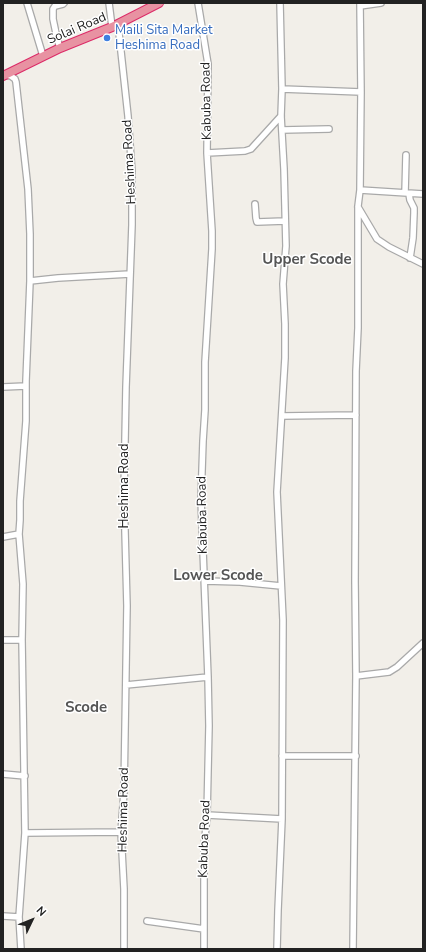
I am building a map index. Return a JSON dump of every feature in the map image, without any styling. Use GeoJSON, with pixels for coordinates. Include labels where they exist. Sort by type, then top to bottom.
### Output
{"type":"FeatureCollection","features":[{"type":"Feature","properties":{"kind":"highway","name":"Solai Road"},"geometry":{"type":"LineString","coordinates":[[4,75],[160,3]]}},
{"type":"Feature","properties":{"kind":"street"},"geometry":{"type":"LineString","coordinates":[[27,3],[43,56]]}},
{"type":"Feature","properties":{"kind":"street"},"geometry":{"type":"LineString","coordinates":[[60,48],[54,26],[53,9],[55,6],[64,3]]}},
{"type":"Feature","properties":{"kind":"street","name":"Heshima Road"},"geometry":{"type":"LineString","coordinates":[[109,3],[115,25],[130,145],[132,225],[124,494],[127,606],[124,792],[121,832],[124,889],[124,949]]}},
{"type":"Feature","properties":{"kind":"street","name":"Kabuba Road"},"geometry":{"type":"LineString","coordinates":[[198,3],[208,64],[207,153],[212,243],[205,362],[205,410],[201,500],[209,726],[204,850],[204,949]]}},
{"type":"Feature","properties":{"kind":"street"},"geometry":{"type":"LineString","coordinates":[[277,949],[282,819],[283,620],[277,492],[285,358],[283,284],[286,246],[281,116],[282,89],[280,3]]}},
{"type":"Feature","properties":{"kind":"street"},"geometry":{"type":"LineString","coordinates":[[353,949],[356,756],[356,371],[358,328],[358,206],[360,190],[361,92],[360,4],[381,3]]}},
{"type":"Feature","properties":{"kind":"street"},"geometry":{"type":"LineString","coordinates":[[4,75],[11,76],[16,82],[28,189],[30,234],[26,420],[20,501],[23,584],[22,640],[25,776],[25,833],[19,917],[21,949]]}},
{"type":"Feature","properties":{"kind":"street"},"geometry":{"type":"LineString","coordinates":[[282,89],[361,92]]}},
{"type":"Feature","properties":{"kind":"street","name":"Kabuba Road"},"geometry":{"type":"LineString","coordinates":[[207,153],[245,151],[251,149],[281,116]]}},
{"type":"Feature","properties":{"kind":"street"},"geometry":{"type":"LineString","coordinates":[[282,130],[329,129]]}},
{"type":"Feature","properties":{"kind":"street"},"geometry":{"type":"LineString","coordinates":[[406,155],[407,193],[414,208],[413,238],[410,258]]}},
{"type":"Feature","properties":{"kind":"street"},"geometry":{"type":"LineString","coordinates":[[360,190],[423,194]]}},
{"type":"Feature","properties":{"kind":"street"},"geometry":{"type":"LineString","coordinates":[[255,204],[257,221],[285,221]]}},
{"type":"Feature","properties":{"kind":"street"},"geometry":{"type":"LineString","coordinates":[[358,206],[377,239],[389,247],[423,264]]}},
{"type":"Feature","properties":{"kind":"street"},"geometry":{"type":"LineString","coordinates":[[30,281],[130,274]]}},
{"type":"Feature","properties":{"kind":"street"},"geometry":{"type":"LineString","coordinates":[[3,387],[26,386]]}},
{"type":"Feature","properties":{"kind":"street"},"geometry":{"type":"LineString","coordinates":[[282,416],[356,415]]}},
{"type":"Feature","properties":{"kind":"street"},"geometry":{"type":"LineString","coordinates":[[3,538],[20,534]]}},
{"type":"Feature","properties":{"kind":"street"},"geometry":{"type":"LineString","coordinates":[[205,581],[240,582],[281,586]]}},
{"type":"Feature","properties":{"kind":"street"},"geometry":{"type":"LineString","coordinates":[[3,640],[22,640]]}},
{"type":"Feature","properties":{"kind":"street"},"geometry":{"type":"LineString","coordinates":[[356,676],[389,672],[397,667],[423,643]]}},
{"type":"Feature","properties":{"kind":"street"},"geometry":{"type":"LineString","coordinates":[[126,684],[208,677]]}},
{"type":"Feature","properties":{"kind":"street"},"geometry":{"type":"LineString","coordinates":[[282,756],[356,756]]}},
{"type":"Feature","properties":{"kind":"street"},"geometry":{"type":"LineString","coordinates":[[3,774],[25,776]]}},
{"type":"Feature","properties":{"kind":"street"},"geometry":{"type":"LineString","coordinates":[[206,815],[282,819]]}},
{"type":"Feature","properties":{"kind":"street"},"geometry":{"type":"LineString","coordinates":[[25,833],[121,832]]}},
{"type":"Feature","properties":{"kind":"street"},"geometry":{"type":"LineString","coordinates":[[3,916],[19,917]]}},
{"type":"Feature","properties":{"kind":"street"},"geometry":{"type":"LineString","coordinates":[[147,921],[204,929]]}},
{"type":"Feature","properties":{"kind":"place","name":"Maili Sita Market Heshima Road"},"geometry":{"type":"Point","coordinates":[107,38]}},
{"type":"Feature","properties":{"kind":"district","name":"Upper Scode"},"geometry":{"type":"Point","coordinates":[307,260]}},
{"type":"Feature","properties":{"kind":"district","name":"Lower Scode"},"geometry":{"type":"Point","coordinates":[218,576]}},
{"type":"Feature","properties":{"kind":"district","name":"Scode"},"geometry":{"type":"Point","coordinates":[86,708]}}]}
